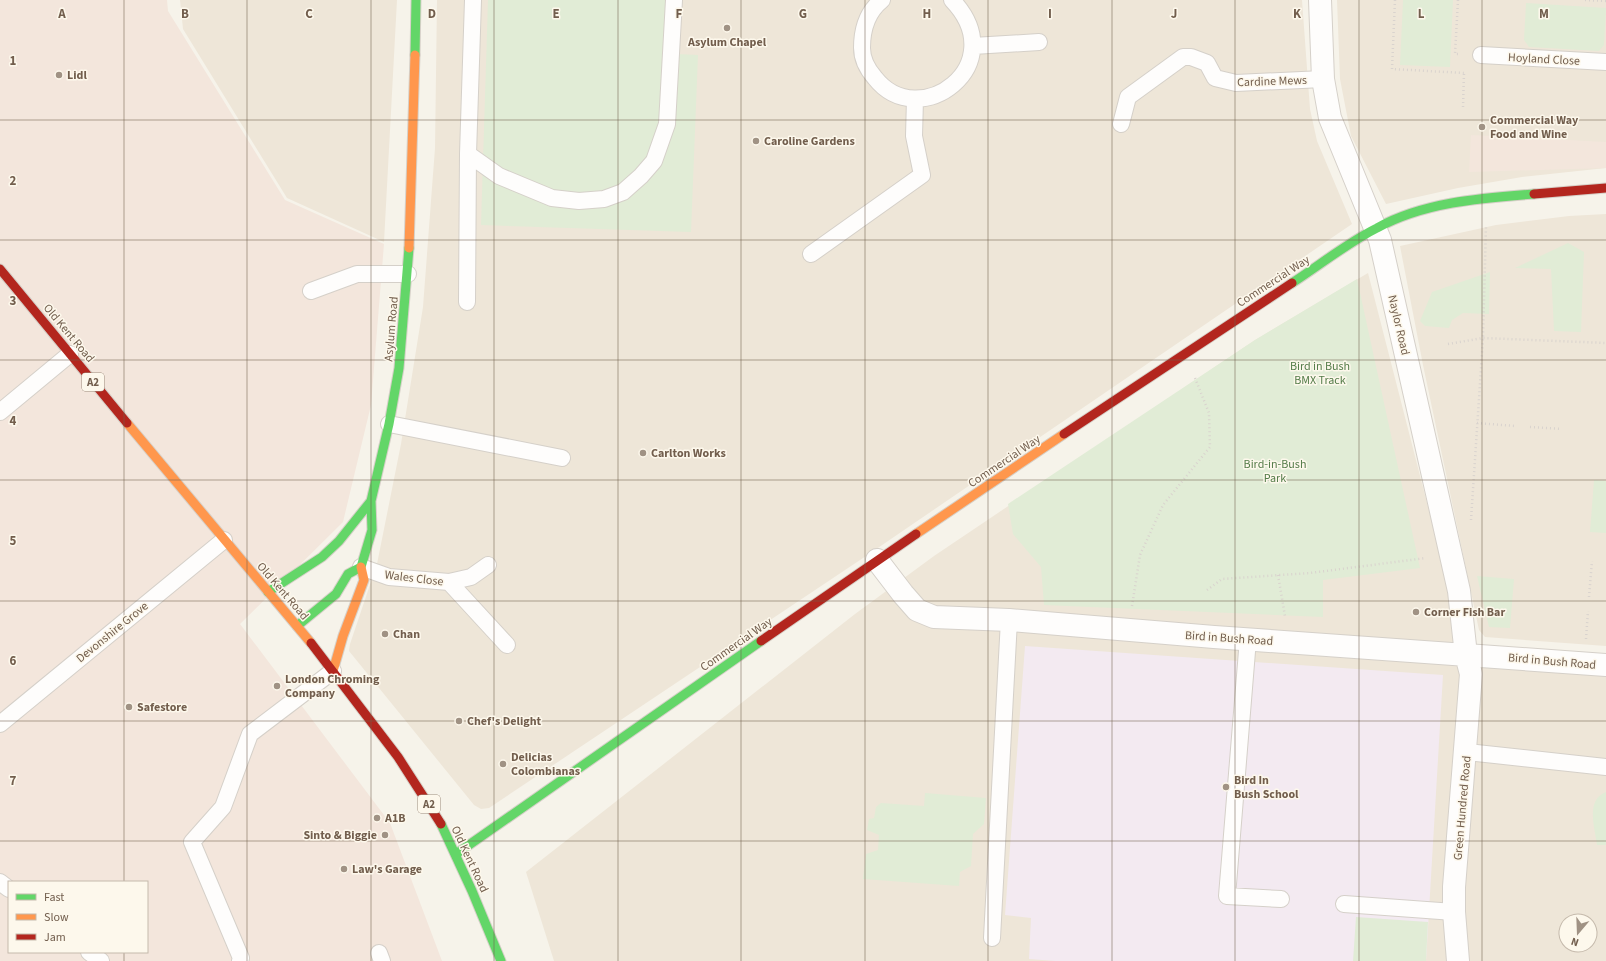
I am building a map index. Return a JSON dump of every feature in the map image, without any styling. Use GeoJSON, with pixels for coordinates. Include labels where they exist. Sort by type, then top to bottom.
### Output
{"type":"FeatureCollection","features":[{"type":"Feature","properties":{"kind":"main road","name":"Asylum Road"},"geometry":{"type":"LineString","coordinates":[[333,671],[343,636],[364,580],[361,567],[372,530],[371,501],[400,368],[408,274],[416,0]]}},
{"type":"Feature","properties":{"kind":"main road","name":"Commercial Way"},"geometry":{"type":"LineString","coordinates":[[456,854],[877,560],[1181,356],[1376,228],[1390,221],[1411,214],[1486,199],[1606,188]]}},
{"type":"Feature","properties":{"kind":"main road","name":"Old Kent Road"},"geometry":{"type":"LineString","coordinates":[[0,269],[297,626],[333,671],[417,785],[440,822],[456,854],[500,961]]}},
{"type":"Feature","properties":{"kind":"main road"},"geometry":{"type":"LineString","coordinates":[[268,592],[322,557],[339,541],[371,501]]}},
{"type":"Feature","properties":{"kind":"main road"},"geometry":{"type":"LineString","coordinates":[[297,626],[336,594],[348,574],[361,567]]}},
{"type":"Feature","properties":{"kind":"street","name":"Naylor Road"},"geometry":{"type":"LineString","coordinates":[[1320,0],[1323,79],[1330,118],[1376,228],[1384,259],[1458,591],[1466,655]]}},
{"type":"Feature","properties":{"kind":"street","name":"Bird in Bush Road"},"geometry":{"type":"LineString","coordinates":[[877,560],[917,610],[934,617],[948,619],[1009,620],[1606,665]]}},
{"type":"Feature","properties":{"kind":"street","name":"Green Hundred Road"},"geometry":{"type":"LineString","coordinates":[[1458,961],[1454,912],[1454,887],[1467,752],[1472,674],[1466,655]]}},
{"type":"Feature","properties":{"kind":"lane"},"geometry":{"type":"LineString","coordinates":[[468,302],[468,154],[474,0]]}},
{"type":"Feature","properties":{"kind":"lane"},"geometry":{"type":"LineString","coordinates":[[468,154],[499,176],[552,198],[579,201],[604,199],[623,192],[641,176],[654,161],[668,124],[674,0]]}},
{"type":"Feature","properties":{"kind":"lane"},"geometry":{"type":"LineString","coordinates":[[882,0],[868,16],[862,33],[862,52],[868,70],[880,85],[896,95],[915,99],[932,97],[948,90],[961,78],[969,63],[973,46],[971,27],[963,11],[952,0]]}},
{"type":"Feature","properties":{"kind":"lane"},"geometry":{"type":"LineString","coordinates":[[973,46],[1039,42]]}},
{"type":"Feature","properties":{"kind":"lane","name":"Hoyland Close"},"geometry":{"type":"LineString","coordinates":[[1473,55],[1606,62]]}},
{"type":"Feature","properties":{"kind":"lane","name":"Cardine Mews"},"geometry":{"type":"LineString","coordinates":[[1121,124],[1128,97],[1183,57],[1191,57],[1207,63],[1215,78],[1236,83],[1323,79]]}},
{"type":"Feature","properties":{"kind":"lane"},"geometry":{"type":"LineString","coordinates":[[811,254],[922,175],[914,136],[915,99]]}},
{"type":"Feature","properties":{"kind":"lane"},"geometry":{"type":"LineString","coordinates":[[311,291],[357,274],[408,274]]}},
{"type":"Feature","properties":{"kind":"lane"},"geometry":{"type":"LineString","coordinates":[[0,412],[70,354]]}},
{"type":"Feature","properties":{"kind":"lane"},"geometry":{"type":"LineString","coordinates":[[389,424],[562,458]]}},
{"type":"Feature","properties":{"kind":"lane","name":"Devonshire Grove"},"geometry":{"type":"LineString","coordinates":[[0,724],[224,540]]}},
{"type":"Feature","properties":{"kind":"lane","name":"Wales Close"},"geometry":{"type":"LineString","coordinates":[[361,567],[389,577],[449,582],[471,577],[488,565]]}},
{"type":"Feature","properties":{"kind":"lane"},"geometry":{"type":"LineString","coordinates":[[449,582],[507,645]]}},
{"type":"Feature","properties":{"kind":"lane"},"geometry":{"type":"LineString","coordinates":[[992,938],[1009,620]]}},
{"type":"Feature","properties":{"kind":"lane"},"geometry":{"type":"LineString","coordinates":[[1248,639],[1227,896],[1281,899]]}},
{"type":"Feature","properties":{"kind":"lane"},"geometry":{"type":"LineString","coordinates":[[240,961],[241,958],[192,842],[223,807],[250,734],[333,671]]}},
{"type":"Feature","properties":{"kind":"lane"},"geometry":{"type":"LineString","coordinates":[[1467,752],[1606,767]]}},
{"type":"Feature","properties":{"kind":"lane"},"geometry":{"type":"LineString","coordinates":[[0,882],[8,888]]}},
{"type":"Feature","properties":{"kind":"lane"},"geometry":{"type":"LineString","coordinates":[[1344,904],[1454,912]]}},
{"type":"Feature","properties":{"kind":"lane"},"geometry":{"type":"LineString","coordinates":[[90,953],[101,961]]}},
{"type":"Feature","properties":{"kind":"path"},"geometry":{"type":"LineString","coordinates":[[1395,0],[1392,69],[1464,73]]}},
{"type":"Feature","properties":{"kind":"path"},"geometry":{"type":"LineString","coordinates":[[1458,0],[1455,54],[1473,55],[1464,73],[1463,107]]}},
{"type":"Feature","properties":{"kind":"path"},"geometry":{"type":"LineString","coordinates":[[1585,0],[1606,1]]}},
{"type":"Feature","properties":{"kind":"path"},"geometry":{"type":"LineString","coordinates":[[1471,524],[1483,338],[1486,199]]}},
{"type":"Feature","properties":{"kind":"path"},"geometry":{"type":"LineString","coordinates":[[1448,344],[1483,338],[1606,343]]}},
{"type":"Feature","properties":{"kind":"path"},"geometry":{"type":"LineString","coordinates":[[1131,609],[1140,555],[1163,505],[1210,447],[1209,413],[1193,375]]}},
{"type":"Feature","properties":{"kind":"path"},"geometry":{"type":"LineString","coordinates":[[1477,423],[1515,426]]}},
{"type":"Feature","properties":{"kind":"path"},"geometry":{"type":"LineString","coordinates":[[1530,427],[1561,429]]}},
{"type":"Feature","properties":{"kind":"path"},"geometry":{"type":"LineString","coordinates":[[1207,590],[1222,579],[1278,575],[1450,556]]}},
{"type":"Feature","properties":{"kind":"path"},"geometry":{"type":"LineString","coordinates":[[1589,597],[1592,561]]}},
{"type":"Feature","properties":{"kind":"path"},"geometry":{"type":"LineString","coordinates":[[1278,575],[1290,642]]}},
{"type":"Feature","properties":{"kind":"shaded area"},"geometry":{"type":"Polygon","coordinates":[[[0,0],[167,0],[168,11],[285,200],[384,244],[371,405],[343,522],[240,624],[390,823],[442,961],[0,961],[0,0]]]}},
{"type":"Feature","properties":{"kind":"shaded area"},"geometry":{"type":"Polygon","coordinates":[[[180,0],[397,0],[384,242],[287,198],[183,29],[180,0]]]}},
{"type":"Feature","properties":{"kind":"shaded area"},"geometry":{"type":"Polygon","coordinates":[[[437,0],[1302,0],[1310,109],[1317,141],[1352,224],[869,554],[489,808],[481,809],[474,805],[349,651],[377,564],[401,444],[423,307],[435,148],[437,0]]]}},
{"type":"Feature","properties":{"kind":"shaded area"},"geometry":{"type":"Polygon","coordinates":[[[1337,0],[1606,0],[1606,168],[1522,177],[1458,188],[1386,204],[1351,136],[1340,79],[1337,0]]]}},
{"type":"Feature","properties":{"kind":"shaded area"},"geometry":{"type":"Polygon","coordinates":[[[1471,135],[1606,142],[1606,168],[1469,172],[1471,135]]]}},
{"type":"Feature","properties":{"kind":"shaded area"},"geometry":{"type":"Polygon","coordinates":[[[1606,214],[1606,646],[1485,637],[1479,630],[1423,365],[1400,246],[1496,225],[1569,216],[1606,214]]]}},
{"type":"Feature","properties":{"kind":"shaded area"},"geometry":{"type":"Polygon","coordinates":[[[1368,273],[1466,655],[1606,665],[1606,961],[554,961],[526,872],[855,614],[934,556],[1255,340],[1368,273]]]}},
{"type":"Feature","properties":{"kind":"shaded area","name":"Bird In Bush School"},"geometry":{"type":"Polygon","coordinates":[[[1025,646],[1443,675],[1426,961],[1055,961],[1029,959],[1031,918],[1005,915],[1025,646]]]}},
{"type":"Feature","properties":{"kind":"green space"},"geometry":{"type":"Polygon","coordinates":[[[488,0],[679,0],[677,54],[698,55],[691,232],[481,225],[488,0]]]}},
{"type":"Feature","properties":{"kind":"green space"},"geometry":{"type":"Polygon","coordinates":[[[1403,0],[1453,0],[1450,67],[1400,65],[1403,0]]]}},
{"type":"Feature","properties":{"kind":"green space"},"geometry":{"type":"Polygon","coordinates":[[[1526,3],[1606,8],[1604,45],[1599,51],[1529,47],[1524,40],[1526,3]]]}},
{"type":"Feature","properties":{"kind":"green space"},"geometry":{"type":"Polygon","coordinates":[[[1568,243],[1584,252],[1581,332],[1554,331],[1551,269],[1515,268],[1568,243]]]}},
{"type":"Feature","properties":{"kind":"green space"},"geometry":{"type":"Polygon","coordinates":[[[1490,272],[1489,314],[1463,313],[1452,320],[1449,328],[1425,326],[1420,321],[1432,292],[1490,272]]]}},
{"type":"Feature","properties":{"kind":"green space","name":"Bird-in-Bush Park"},"geometry":{"type":"Polygon","coordinates":[[[1357,279],[1420,568],[1323,580],[1323,617],[1044,605],[1041,567],[1013,534],[1008,504],[1255,340],[1357,279]]]}},
{"type":"Feature","properties":{"kind":"green space"},"geometry":{"type":"Polygon","coordinates":[[[1594,480],[1606,481],[1606,533],[1590,532],[1594,480]]]}},
{"type":"Feature","properties":{"kind":"green space"},"geometry":{"type":"Polygon","coordinates":[[[1477,576],[1514,579],[1510,628],[1489,627],[1477,576]]]}},
{"type":"Feature","properties":{"kind":"green space"},"geometry":{"type":"Polygon","coordinates":[[[1606,792],[1606,845],[1597,845],[1593,823],[1593,808],[1595,801],[1606,792]]]}},
{"type":"Feature","properties":{"kind":"green space"},"geometry":{"type":"Polygon","coordinates":[[[925,793],[986,798],[984,824],[973,834],[971,866],[960,872],[959,886],[863,879],[866,854],[878,850],[879,835],[867,830],[869,819],[874,818],[876,807],[881,803],[924,806],[925,793]]]}},
{"type":"Feature","properties":{"kind":"green space"},"geometry":{"type":"Polygon","coordinates":[[[1356,917],[1428,922],[1426,961],[1353,961],[1356,917]]]}},
{"type":"Feature","properties":{"kind":"traffic: fast"},"geometry":{"type":"LineString","coordinates":[[415,55],[416,0]]}},
{"type":"Feature","properties":{"kind":"traffic: fast"},"geometry":{"type":"LineString","coordinates":[[1292,283],[1355,240],[1395,219],[1414,212],[1454,203],[1494,197],[1534,194]]}},
{"type":"Feature","properties":{"kind":"traffic: fast"},"geometry":{"type":"LineString","coordinates":[[297,626],[336,594],[348,574],[361,567],[372,530],[371,501],[389,424],[399,368],[409,248]]}},
{"type":"Feature","properties":{"kind":"traffic: fast"},"geometry":{"type":"LineString","coordinates":[[268,592],[322,557],[339,541],[371,501]]}},
{"type":"Feature","properties":{"kind":"traffic: fast"},"geometry":{"type":"LineString","coordinates":[[456,854],[761,641]]}},
{"type":"Feature","properties":{"kind":"traffic: fast"},"geometry":{"type":"LineString","coordinates":[[441,824],[472,891],[501,961]]}},
{"type":"Feature","properties":{"kind":"traffic: slow"},"geometry":{"type":"LineString","coordinates":[[409,248],[415,55]]}},
{"type":"Feature","properties":{"kind":"traffic: slow"},"geometry":{"type":"LineString","coordinates":[[127,423],[311,643]]}},
{"type":"Feature","properties":{"kind":"traffic: slow"},"geometry":{"type":"LineString","coordinates":[[916,534],[1064,434]]}},
{"type":"Feature","properties":{"kind":"traffic: slow"},"geometry":{"type":"LineString","coordinates":[[333,671],[343,636],[364,580],[361,567]]}},
{"type":"Feature","properties":{"kind":"traffic: jam"},"geometry":{"type":"LineString","coordinates":[[1534,194],[1606,188]]}},
{"type":"Feature","properties":{"kind":"traffic: jam"},"geometry":{"type":"LineString","coordinates":[[0,269],[127,423]]}},
{"type":"Feature","properties":{"kind":"traffic: jam"},"geometry":{"type":"LineString","coordinates":[[1064,434],[1292,283]]}},
{"type":"Feature","properties":{"kind":"traffic: jam"},"geometry":{"type":"LineString","coordinates":[[761,641],[916,534]]}},
{"type":"Feature","properties":{"kind":"traffic: jam"},"geometry":{"type":"LineString","coordinates":[[311,643],[398,757],[441,824]]}},
{"type":"Feature","properties":{"kind":"place","name":"Asylum Chapel"},"geometry":{"type":"Point","coordinates":[727,28]}},
{"type":"Feature","properties":{"kind":"place","name":"Lidl"},"geometry":{"type":"Point","coordinates":[59,75]}},
{"type":"Feature","properties":{"kind":"place","name":"Commercial Way Food and Wine"},"geometry":{"type":"Point","coordinates":[1482,127]}},
{"type":"Feature","properties":{"kind":"place","name":"Caroline Gardens"},"geometry":{"type":"Point","coordinates":[756,141]}},
{"type":"Feature","properties":{"kind":"place","name":"Carlton Works"},"geometry":{"type":"Point","coordinates":[643,453]}},
{"type":"Feature","properties":{"kind":"place","name":"Corner Fish Bar"},"geometry":{"type":"Point","coordinates":[1416,612]}},
{"type":"Feature","properties":{"kind":"place","name":"Chan"},"geometry":{"type":"Point","coordinates":[385,634]}},
{"type":"Feature","properties":{"kind":"place","name":"London Chroming Company"},"geometry":{"type":"Point","coordinates":[277,686]}},
{"type":"Feature","properties":{"kind":"place","name":"Safestore"},"geometry":{"type":"Point","coordinates":[129,707]}},
{"type":"Feature","properties":{"kind":"place","name":"Chef's Delight"},"geometry":{"type":"Point","coordinates":[459,721]}},
{"type":"Feature","properties":{"kind":"place","name":"Delicias Colombianas"},"geometry":{"type":"Point","coordinates":[503,764]}},
{"type":"Feature","properties":{"kind":"place","name":"Bird In Bush School"},"geometry":{"type":"Point","coordinates":[1226,787]}},
{"type":"Feature","properties":{"kind":"place","name":"A1B"},"geometry":{"type":"Point","coordinates":[377,818]}},
{"type":"Feature","properties":{"kind":"place","name":"Sinto & Biggie"},"geometry":{"type":"Point","coordinates":[385,835]}},
{"type":"Feature","properties":{"kind":"place","name":"Law's Garage"},"geometry":{"type":"Point","coordinates":[344,869]}},
{"type":"Feature","properties":{"kind":"park label","name":"Bird in Bush BMX Track"},"geometry":{"type":"Point","coordinates":[1320,373]}}]}
